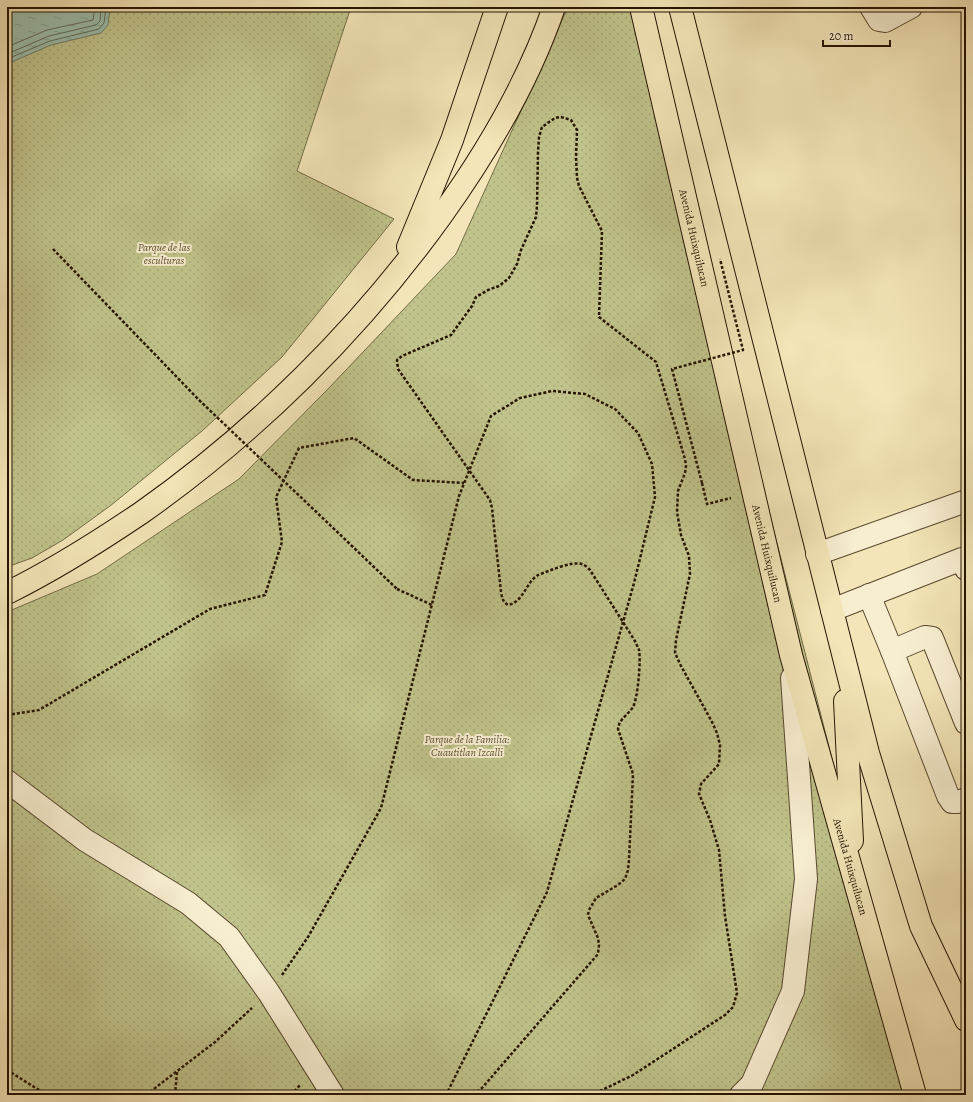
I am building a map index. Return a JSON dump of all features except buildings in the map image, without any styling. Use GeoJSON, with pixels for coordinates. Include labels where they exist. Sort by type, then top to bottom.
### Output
{"type":"FeatureCollection","features":[{"type":"Feature","properties":{"kind":"main road"},"geometry":{"type":"LineString","coordinates":[[397,274],[452,140],[497,7]]}},
{"type":"Feature","properties":{"kind":"main road"},"geometry":{"type":"LineString","coordinates":[[7,593],[36,579],[115,530],[207,463],[253,423],[325,354],[362,315],[397,274],[455,197],[489,145],[521,85],[538,48],[554,7]]}},
{"type":"Feature","properties":{"kind":"main road","name":"Avenida Huixquilucan"},"geometry":{"type":"LineString","coordinates":[[641,7],[790,655],[915,1095]]}},
{"type":"Feature","properties":{"kind":"main road"},"geometry":{"type":"LineString","coordinates":[[680,7],[868,753],[922,926],[966,1020]]}},
{"type":"Feature","properties":{"kind":"main road"},"geometry":{"type":"LineString","coordinates":[[843,652],[854,880]]}},
{"type":"Feature","properties":{"kind":"street"},"geometry":{"type":"LineString","coordinates":[[871,7],[879,20],[886,21],[911,7]]}},
{"type":"Feature","properties":{"kind":"street"},"geometry":{"type":"LineString","coordinates":[[817,554],[966,501]]}},
{"type":"Feature","properties":{"kind":"street"},"geometry":{"type":"LineString","coordinates":[[832,610],[869,595],[965,561]]}},
{"type":"Feature","properties":{"kind":"street"},"geometry":{"type":"LineString","coordinates":[[869,595],[948,796],[952,802],[958,802],[966,799]]}},
{"type":"Feature","properties":{"kind":"street"},"geometry":{"type":"LineString","coordinates":[[892,651],[925,637],[932,638],[966,723]]}},
{"type":"Feature","properties":{"kind":"street"},"geometry":{"type":"LineString","coordinates":[[741,1095],[752,1084],[793,991],[806,879],[790,655]]}},
{"type":"Feature","properties":{"kind":"street"},"geometry":{"type":"LineString","coordinates":[[7,781],[85,840],[188,903],[229,937],[269,993],[333,1095]]}},
{"type":"Feature","properties":{"kind":"path"},"geometry":{"type":"LineString","coordinates":[[474,1095],[482,1088],[598,954],[599,945],[588,915],[588,910],[596,898],[625,879],[628,870],[633,774],[618,729],[618,724],[629,713],[634,706],[636,699],[640,664],[639,650],[590,570],[583,564],[568,565],[538,575],[534,578],[518,600],[508,606],[505,603],[502,599],[490,500],[398,369],[397,360],[402,356],[451,335],[472,306],[476,297],[499,286],[509,278],[517,264],[521,250],[536,217],[539,144],[542,127],[555,118],[561,118],[571,120],[578,130],[576,164],[579,186],[602,231],[599,317],[656,362],[685,460],[685,473],[678,491],[677,512],[681,535],[689,556],[690,574],[676,640],[675,653],[680,666],[711,720],[717,733],[720,745],[719,764],[701,784],[699,794],[719,850],[726,916],[737,993],[733,1007],[725,1015],[633,1076],[592,1095]]}},
{"type":"Feature","properties":{"kind":"path"},"geometry":{"type":"LineString","coordinates":[[53,248],[199,400],[396,589],[432,605]]}},
{"type":"Feature","properties":{"kind":"path"},"geometry":{"type":"LineString","coordinates":[[707,504],[672,369],[744,350],[720,259]]}},
{"type":"Feature","properties":{"kind":"path"},"geometry":{"type":"LineString","coordinates":[[146,1095],[215,1042],[269,993],[308,937],[381,808],[460,496],[491,416],[520,398],[552,391],[585,394],[615,409],[638,433],[652,464],[655,497],[634,583],[547,892],[446,1095]]}},
{"type":"Feature","properties":{"kind":"path"},"geometry":{"type":"LineString","coordinates":[[7,715],[38,710],[210,609],[265,595],[282,542],[276,497],[299,448],[354,438],[413,480],[464,483]]}},
{"type":"Feature","properties":{"kind":"path"},"geometry":{"type":"LineString","coordinates":[[7,1070],[47,1095]]}},
{"type":"Feature","properties":{"kind":"path"},"geometry":{"type":"LineString","coordinates":[[175,1095],[177,1071]]}},
{"type":"Feature","properties":{"kind":"green space","name":"Parque de las esculturas"},"geometry":{"type":"Polygon","coordinates":[[[7,7],[351,7],[297,171],[394,219],[282,357],[202,431],[110,506],[63,540],[32,558],[7,567],[7,7]]]}},
{"type":"Feature","properties":{"kind":"green space","name":"Parque de la Familia: Cuautitlan Izcalli"},"geometry":{"type":"Polygon","coordinates":[[[568,7],[640,7],[918,1095],[7,1095],[7,612],[97,574],[239,479],[327,390],[456,254],[568,7]]]}},
{"type":"Feature","properties":{"kind":"water"},"geometry":{"type":"Polygon","coordinates":[[[7,7],[110,7],[108,25],[101,33],[51,45],[7,64],[7,7]]]}}]}
